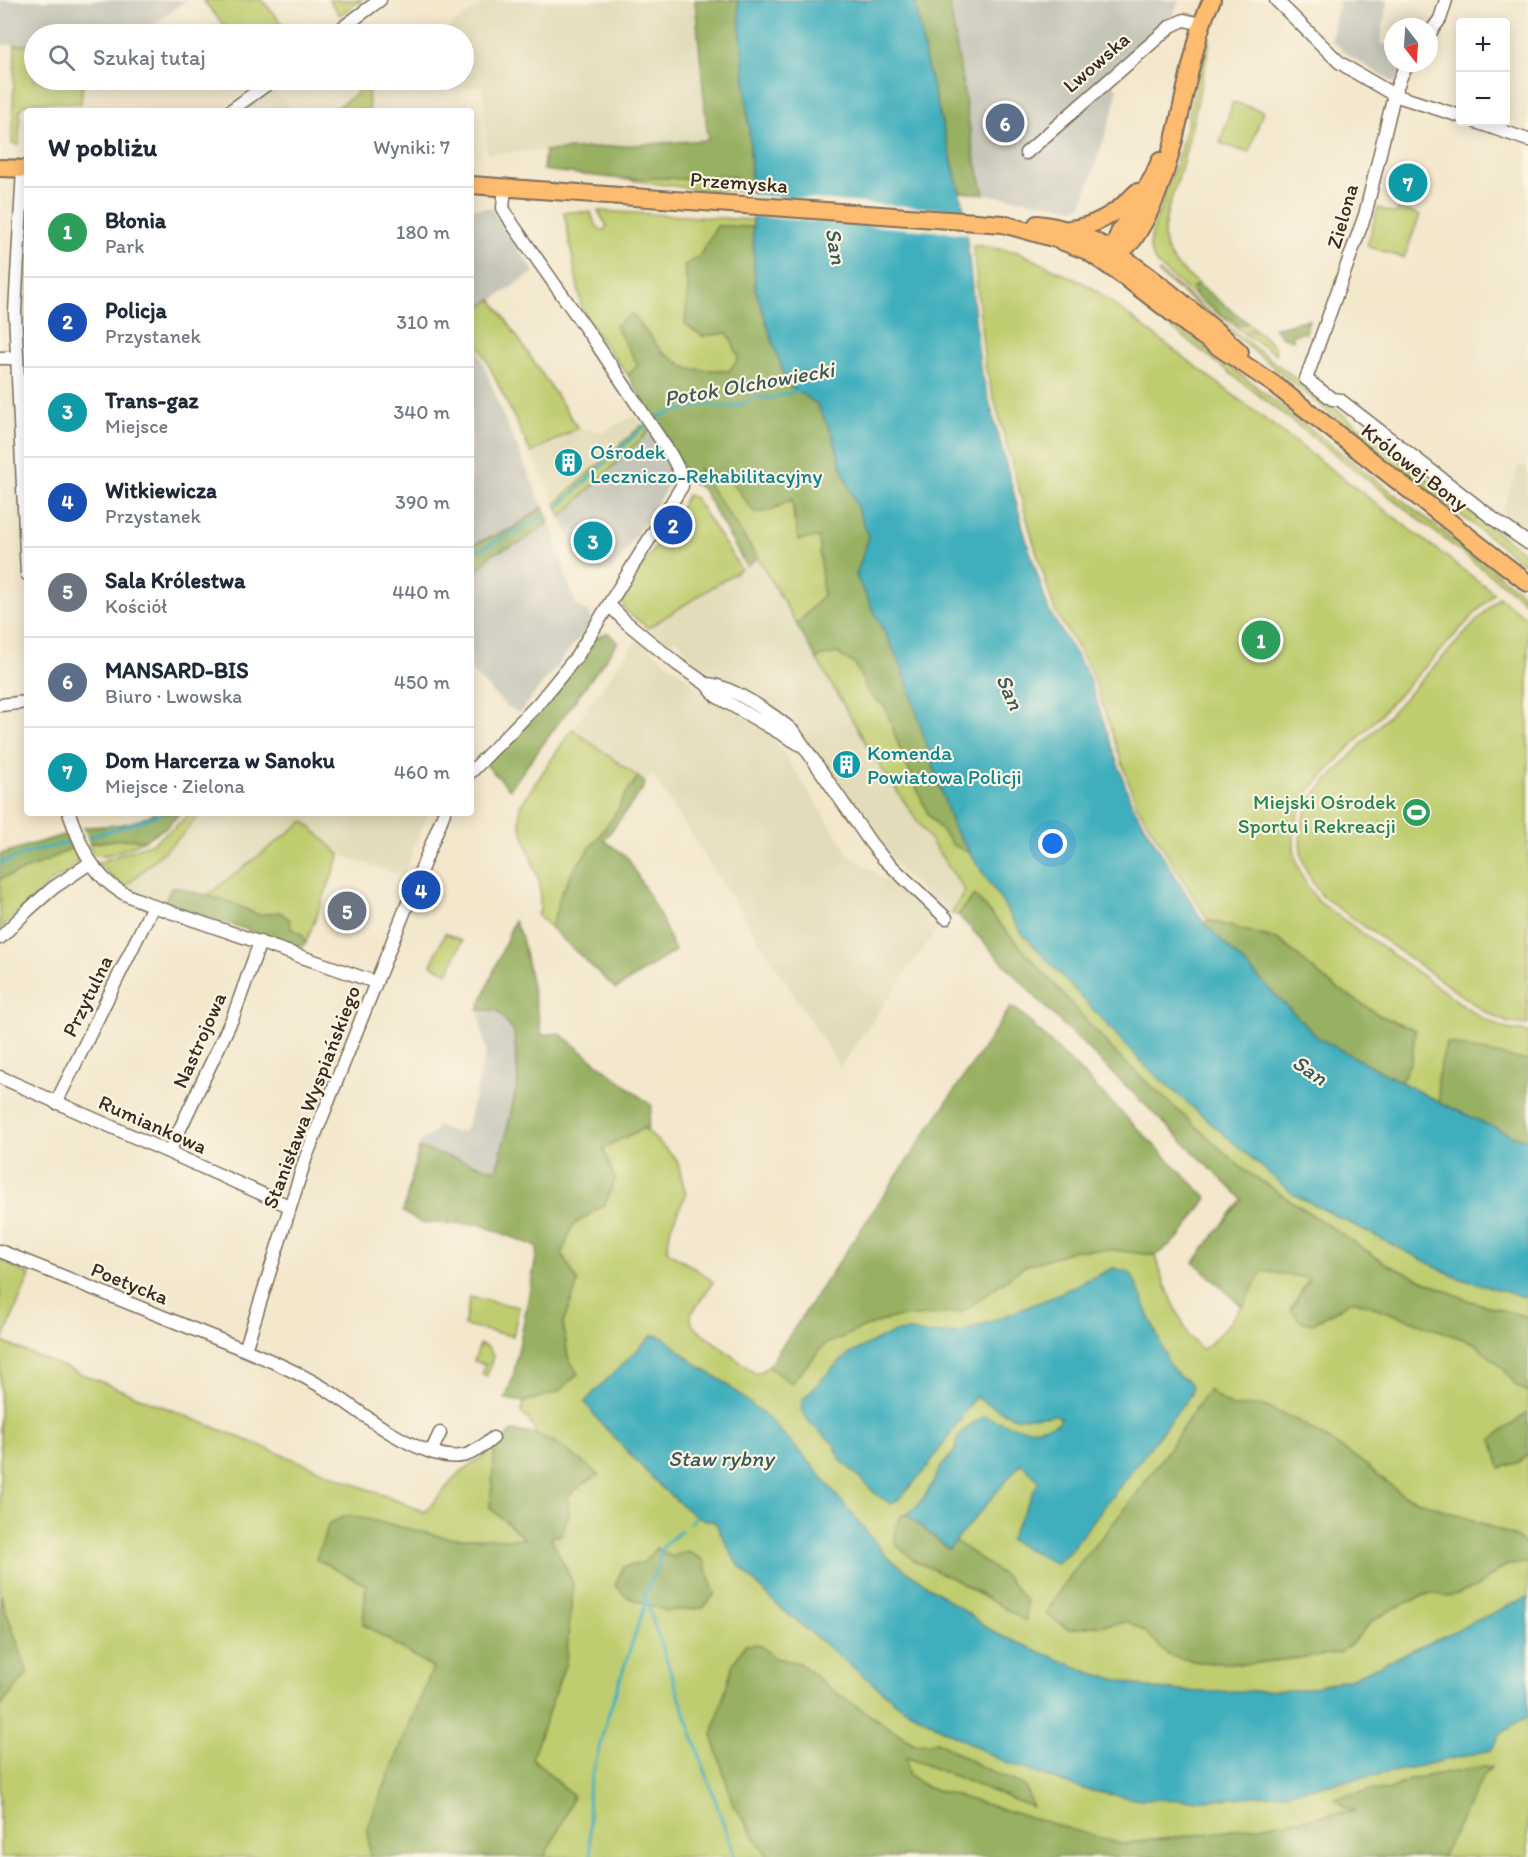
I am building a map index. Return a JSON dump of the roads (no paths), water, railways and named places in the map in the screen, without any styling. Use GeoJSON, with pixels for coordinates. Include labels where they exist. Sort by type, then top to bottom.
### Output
{"type":"FeatureCollection","features":[{"type":"Feature","properties":{"kind":"main road"},"geometry":{"type":"LineString","coordinates":[[1087,251],[1100,254],[1126,247],[1139,232],[1161,188],[1202,24],[1212,0]]}},
{"type":"Feature","properties":{"kind":"main road"},"geometry":{"type":"LineString","coordinates":[[1126,278],[1117,265],[1114,252],[1119,233],[1153,177],[1178,119]]}},
{"type":"Feature","properties":{"kind":"main road"},"geometry":{"type":"LineString","coordinates":[[0,168],[24,169]]}},
{"type":"Feature","properties":{"kind":"main road"},"geometry":{"type":"LineString","coordinates":[[1067,229],[1088,226],[1109,215],[1129,201],[1153,177]]}},
{"type":"Feature","properties":{"kind":"main road","name":"Przemyska"},"geometry":{"type":"LineString","coordinates":[[474,185],[998,224],[1023,222],[1067,229],[1114,252]]}},
{"type":"Feature","properties":{"kind":"main road","name":"Przemyska"},"geometry":{"type":"LineString","coordinates":[[998,224],[1053,237],[1087,251],[1126,278]]}},
{"type":"Feature","properties":{"kind":"main road"},"geometry":{"type":"LineString","coordinates":[[1139,232],[1139,255],[1150,276]]}},
{"type":"Feature","properties":{"kind":"main road","name":"Królowej Bony"},"geometry":{"type":"LineString","coordinates":[[1114,252],[1150,276],[1227,340],[1275,385]]}},
{"type":"Feature","properties":{"kind":"main road","name":"Królowej Bony"},"geometry":{"type":"LineString","coordinates":[[1126,278],[1202,336],[1275,385],[1528,583]]}},
{"type":"Feature","properties":{"kind":"street"},"geometry":{"type":"LineString","coordinates":[[348,24],[380,0]]}},
{"type":"Feature","properties":{"kind":"street"},"geometry":{"type":"LineString","coordinates":[[1276,0],[1339,62],[1396,91],[1456,114]]}},
{"type":"Feature","properties":{"kind":"street"},"geometry":{"type":"LineString","coordinates":[[1438,22],[1446,0]]}},
{"type":"Feature","properties":{"kind":"street","name":"Lwowska"},"geometry":{"type":"LineString","coordinates":[[1026,153],[1171,26],[1184,20],[1202,24]]}},
{"type":"Feature","properties":{"kind":"street","name":"Zielona"},"geometry":{"type":"LineString","coordinates":[[1403,72],[1396,91],[1365,215],[1306,379],[1332,399],[1340,400],[1528,543]]}},
{"type":"Feature","properties":{"kind":"street"},"geometry":{"type":"LineString","coordinates":[[234,108],[259,90]]}},
{"type":"Feature","properties":{"kind":"street"},"geometry":{"type":"LineString","coordinates":[[1488,126],[1528,140]]}},
{"type":"Feature","properties":{"kind":"street"},"geometry":{"type":"LineString","coordinates":[[24,183],[15,312],[16,358],[24,420]]}},
{"type":"Feature","properties":{"kind":"street"},"geometry":{"type":"LineString","coordinates":[[474,768],[557,682],[577,656],[610,606],[617,589],[682,486],[682,476],[671,455],[513,225],[503,208],[505,187]]}},
{"type":"Feature","properties":{"kind":"street"},"geometry":{"type":"LineString","coordinates":[[0,358],[16,358]]}},
{"type":"Feature","properties":{"kind":"street"},"geometry":{"type":"LineString","coordinates":[[610,606],[677,664],[706,684],[717,696],[805,747],[883,858],[946,918]]}},
{"type":"Feature","properties":{"kind":"street"},"geometry":{"type":"LineString","coordinates":[[0,705],[24,702]]}},
{"type":"Feature","properties":{"kind":"street","name":"Stanisława Wyspiańskiego"},"geometry":{"type":"LineString","coordinates":[[70,816],[90,863],[106,881],[123,893],[153,906],[375,982],[289,1206],[245,1350]]}},
{"type":"Feature","properties":{"kind":"street"},"geometry":{"type":"LineString","coordinates":[[375,982],[443,816]]}},
{"type":"Feature","properties":{"kind":"street"},"geometry":{"type":"LineString","coordinates":[[0,938],[53,888],[90,863]]}},
{"type":"Feature","properties":{"kind":"street","name":"Przytulna"},"geometry":{"type":"LineString","coordinates":[[56,1103],[153,906]]}},
{"type":"Feature","properties":{"kind":"street","name":"Nastrojowa"},"geometry":{"type":"LineString","coordinates":[[169,1152],[233,1017],[260,942]]}},
{"type":"Feature","properties":{"kind":"street","name":"Rumiankowa"},"geometry":{"type":"LineString","coordinates":[[0,1077],[289,1206]]}},
{"type":"Feature","properties":{"kind":"street","name":"Poetycka"},"geometry":{"type":"LineString","coordinates":[[0,1251],[245,1350]]}},
{"type":"Feature","properties":{"kind":"street"},"geometry":{"type":"LineString","coordinates":[[245,1350],[305,1376],[400,1439],[431,1452],[463,1457],[474,1453],[493,1438]]}},
{"type":"Feature","properties":{"kind":"street"},"geometry":{"type":"LineString","coordinates":[[431,1452],[440,1433]]}},
{"type":"Feature","properties":{"kind":"water","name":"San"},"geometry":{"type":"Polygon","coordinates":[[[738,0],[915,0],[926,62],[964,209],[980,367],[1026,539],[1049,611],[1087,673],[1132,805],[1204,923],[1318,1038],[1440,1103],[1513,1136],[1528,1140],[1528,1298],[1458,1278],[1293,1194],[1147,1068],[1022,933],[953,827],[902,667],[856,576],[869,537],[843,472],[833,436],[817,404],[787,384],[755,288],[750,141],[738,0]]]}},
{"type":"Feature","properties":{"kind":"water","name":"Staw rybny"},"geometry":{"type":"Polygon","coordinates":[[[1113,1268],[1129,1272],[1133,1277],[1169,1364],[1178,1376],[1187,1380],[1192,1386],[1191,1394],[1069,1552],[1056,1564],[1009,1540],[1039,1481],[1021,1463],[949,1549],[907,1515],[918,1505],[932,1486],[939,1470],[956,1450],[956,1441],[963,1431],[984,1416],[1028,1429],[1059,1423],[1061,1417],[1056,1415],[1015,1418],[975,1397],[925,1470],[898,1500],[891,1504],[877,1495],[840,1459],[834,1444],[811,1424],[801,1409],[803,1399],[838,1363],[876,1340],[896,1332],[961,1333],[1048,1299],[1113,1268]]]}},
{"type":"Feature","properties":{"kind":"water","name":"Staw rybny"},"geometry":{"type":"Polygon","coordinates":[[[653,1335],[664,1338],[701,1368],[724,1382],[770,1420],[812,1465],[887,1557],[997,1634],[1091,1673],[1154,1689],[1201,1692],[1301,1690],[1353,1678],[1528,1597],[1528,1716],[1501,1734],[1490,1750],[1283,1793],[1245,1797],[1209,1800],[1135,1799],[1083,1789],[1004,1762],[902,1707],[777,1605],[736,1562],[715,1522],[696,1517],[661,1487],[599,1421],[585,1402],[653,1335]]]}},
{"type":"Feature","properties":{"kind":"waterway","name":"Potok Olchowiecki"},"geometry":{"type":"LineString","coordinates":[[655,418],[709,404],[722,408],[740,405],[755,397],[770,398],[801,390]]}},
{"type":"Feature","properties":{"kind":"waterway","name":"Potok Olchowiecki"},"geometry":{"type":"LineString","coordinates":[[557,508],[646,425]]}},
{"type":"Feature","properties":{"kind":"waterway","name":"Potok Olchowiecki"},"geometry":{"type":"LineString","coordinates":[[474,552],[545,516]]}},
{"type":"Feature","properties":{"kind":"waterway","name":"Potok Olchowiecki"},"geometry":{"type":"LineString","coordinates":[[89,837],[154,816]]}},
{"type":"Feature","properties":{"kind":"waterway"},"geometry":{"type":"LineString","coordinates":[[0,863],[33,851],[71,842]]}},
{"type":"Feature","properties":{"kind":"waterway"},"geometry":{"type":"LineString","coordinates":[[690,1523],[696,1517]]}},
{"type":"Feature","properties":{"kind":"waterway"},"geometry":{"type":"LineString","coordinates":[[681,1531],[664,1545],[659,1566],[644,1595],[735,1857]]}},
{"type":"Feature","properties":{"kind":"waterway"},"geometry":{"type":"LineString","coordinates":[[591,1857],[588,1792],[605,1725],[646,1601]]}},
{"type":"Feature","properties":{"kind":"place","name":"MANSARD-BIS"},"geometry":{"type":"Point","coordinates":[1005,123]}},
{"type":"Feature","properties":{"kind":"place","name":"Dom Harcerza w Sanoku"},"geometry":{"type":"Point","coordinates":[1408,183]}},
{"type":"Feature","properties":{"kind":"place","name":"Ośrodek Leczniczo-Rehabilitacyjny"},"geometry":{"type":"Point","coordinates":[569,463]}},
{"type":"Feature","properties":{"kind":"place","name":"Policja"},"geometry":{"type":"Point","coordinates":[673,525]}},
{"type":"Feature","properties":{"kind":"place","name":"Trans-gaz"},"geometry":{"type":"Point","coordinates":[593,541]}},
{"type":"Feature","properties":{"kind":"place","name":"Błonia"},"geometry":{"type":"Point","coordinates":[1261,640]}},
{"type":"Feature","properties":{"kind":"place","name":"Komenda Powiatowa Policji"},"geometry":{"type":"Point","coordinates":[846,764]}},
{"type":"Feature","properties":{"kind":"place","name":"Miejski Ośrodek Sportu i Rekreacji"},"geometry":{"type":"Point","coordinates":[1417,813]}},
{"type":"Feature","properties":{"kind":"place","name":"Witkiewicza"},"geometry":{"type":"Point","coordinates":[421,890]}},
{"type":"Feature","properties":{"kind":"place","name":"Sala Królestwa"},"geometry":{"type":"Point","coordinates":[347,911]}}]}
